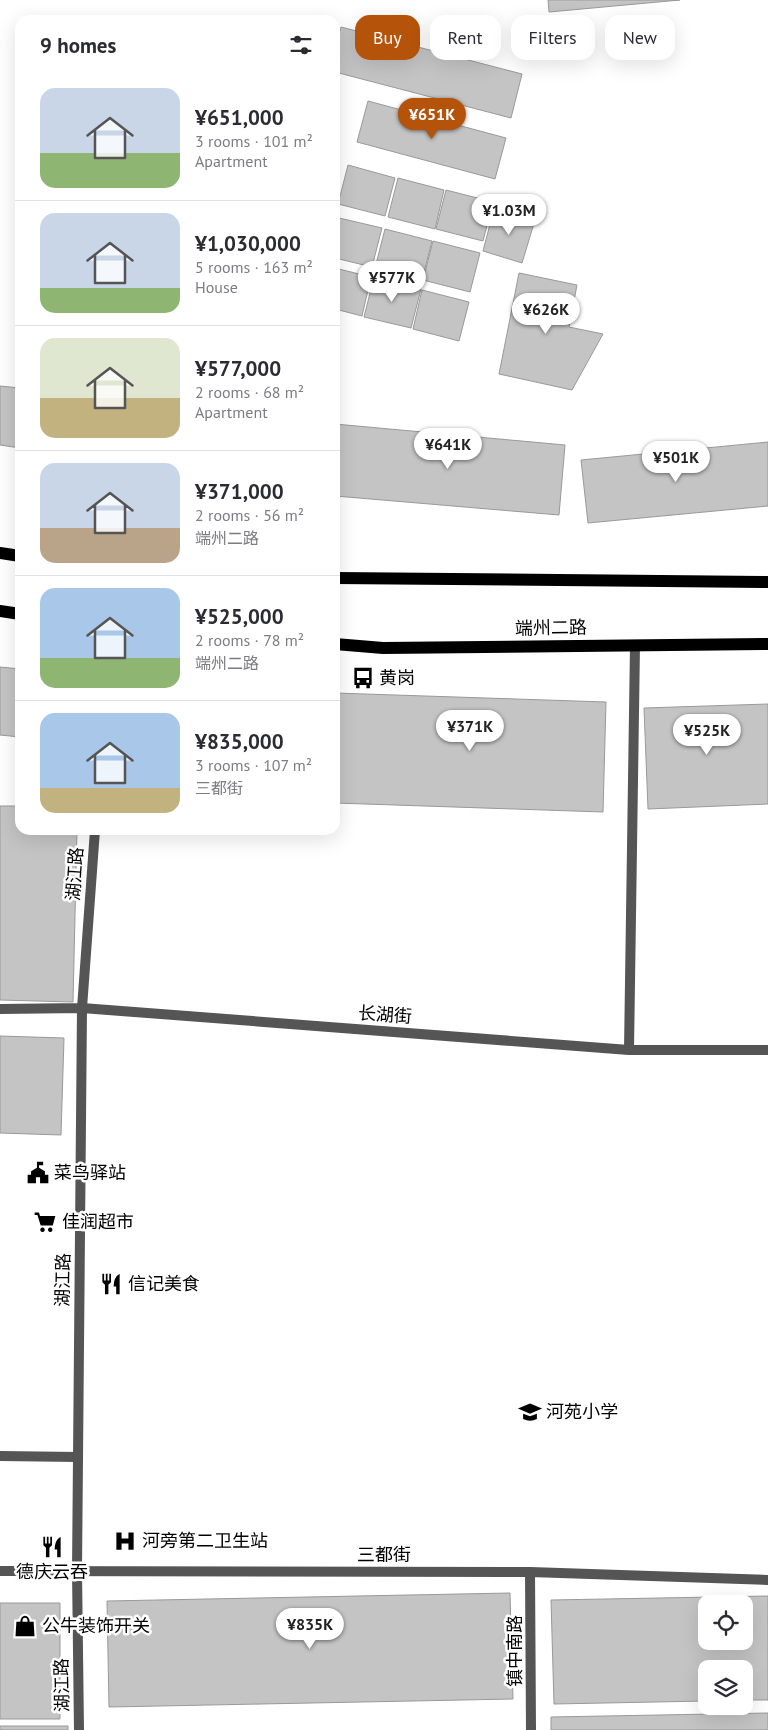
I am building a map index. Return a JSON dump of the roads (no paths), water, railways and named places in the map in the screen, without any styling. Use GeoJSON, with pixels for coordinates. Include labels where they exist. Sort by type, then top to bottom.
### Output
{"type":"FeatureCollection","features":[{"type":"Feature","properties":{"kind":"main road"},"geometry":{"type":"LineString","coordinates":[[0,553],[15,555]]}},
{"type":"Feature","properties":{"kind":"main road"},"geometry":{"type":"LineString","coordinates":[[340,578],[768,582]]}},
{"type":"Feature","properties":{"kind":"main road"},"geometry":{"type":"LineString","coordinates":[[0,611],[15,613]]}},
{"type":"Feature","properties":{"kind":"main road","name":"端州二路"},"geometry":{"type":"LineString","coordinates":[[340,644],[383,648],[768,644]]}},
{"type":"Feature","properties":{"kind":"street"},"geometry":{"type":"LineString","coordinates":[[629,1050],[635,645]]}},
{"type":"Feature","properties":{"kind":"street","name":"湖江路"},"geometry":{"type":"LineString","coordinates":[[79,1730],[77,1571],[82,1008],[95,835]]}},
{"type":"Feature","properties":{"kind":"street","name":"长湖街"},"geometry":{"type":"LineString","coordinates":[[0,1009],[82,1008],[629,1050],[768,1050]]}},
{"type":"Feature","properties":{"kind":"street"},"geometry":{"type":"LineString","coordinates":[[0,1456],[78,1457]]}},
{"type":"Feature","properties":{"kind":"street","name":"三都街"},"geometry":{"type":"LineString","coordinates":[[0,1571],[530,1572],[768,1580]]}},
{"type":"Feature","properties":{"kind":"street","name":"镇中南路"},"geometry":{"type":"LineString","coordinates":[[530,1572],[532,1730]]}},
{"type":"Feature","properties":{"kind":"place","name":"黄岗"},"geometry":{"type":"Point","coordinates":[363,678]}},
{"type":"Feature","properties":{"kind":"place","name":"菜鸟驿站"},"geometry":{"type":"Point","coordinates":[38,1173]}},
{"type":"Feature","properties":{"kind":"place","name":"佳润超市"},"geometry":{"type":"Point","coordinates":[45,1222]}},
{"type":"Feature","properties":{"kind":"place","name":"信记美食"},"geometry":{"type":"Point","coordinates":[111,1284]}},
{"type":"Feature","properties":{"kind":"place","name":"河苑小学"},"geometry":{"type":"Point","coordinates":[530,1412]}},
{"type":"Feature","properties":{"kind":"place","name":"河旁第二卫生站"},"geometry":{"type":"Point","coordinates":[125,1541]}},
{"type":"Feature","properties":{"kind":"place","name":"德庆云吞"},"geometry":{"type":"Point","coordinates":[52,1547]}},
{"type":"Feature","properties":{"kind":"place","name":"公牛装饰开关"},"geometry":{"type":"Point","coordinates":[25,1626]}}]}
